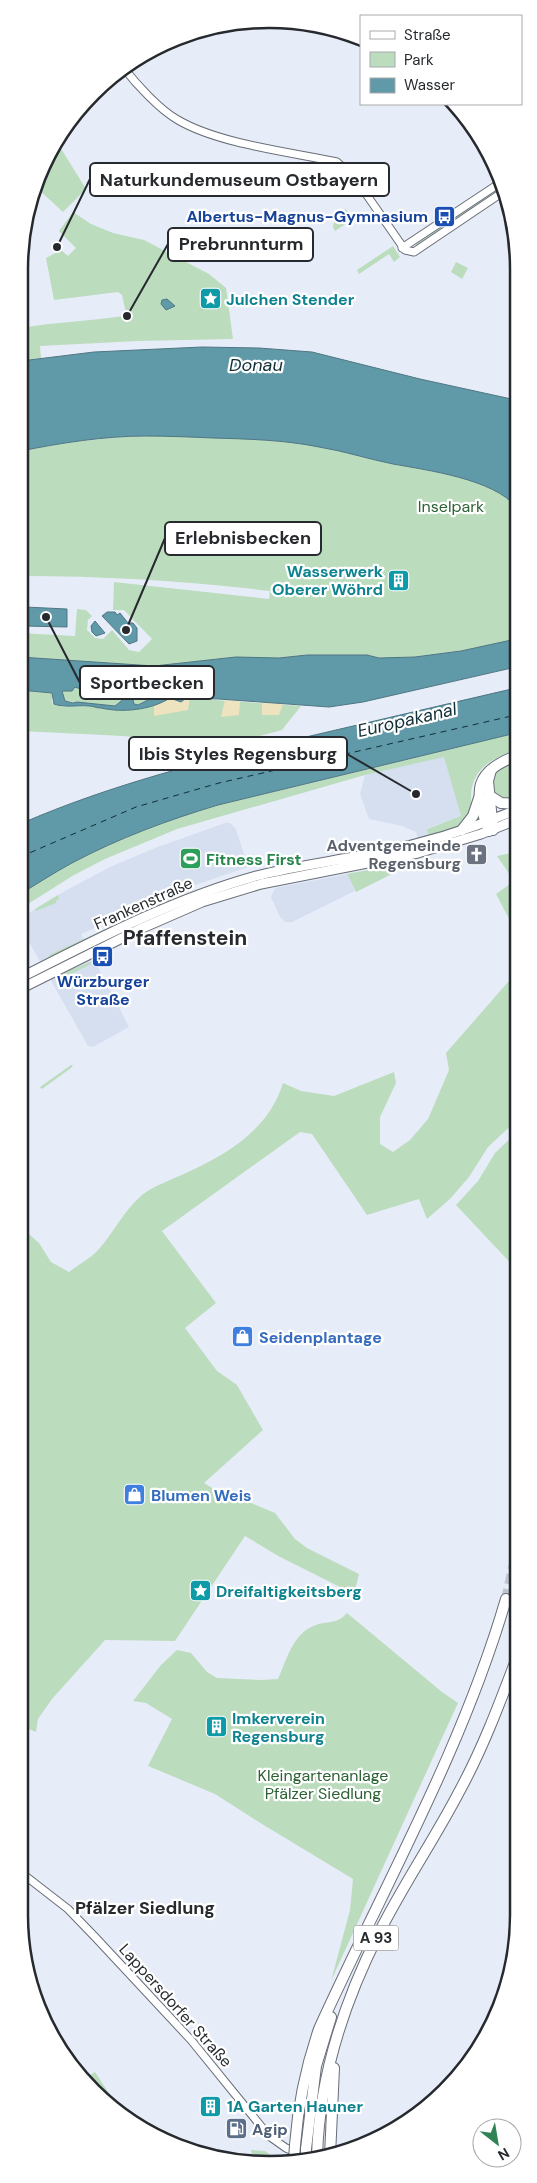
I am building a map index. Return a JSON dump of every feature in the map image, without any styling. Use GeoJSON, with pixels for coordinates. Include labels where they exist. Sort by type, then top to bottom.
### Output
{"type":"FeatureCollection","features":[{"type":"Feature","properties":{"kind":"highway"},"geometry":{"type":"LineString","coordinates":[[462,830],[473,816],[479,797],[480,784],[493,767],[510,759]]}},
{"type":"Feature","properties":{"kind":"highway"},"geometry":{"type":"LineString","coordinates":[[490,826],[488,777],[493,767]]}},
{"type":"Feature","properties":{"kind":"highway"},"geometry":{"type":"LineString","coordinates":[[490,796],[501,803],[510,804]]}},
{"type":"Feature","properties":{"kind":"highway"},"geometry":{"type":"LineString","coordinates":[[479,797],[490,826]]}},
{"type":"Feature","properties":{"kind":"highway","name":"A 93"},"geometry":{"type":"LineString","coordinates":[[311,2152],[316,2066],[348,1970],[432,1794],[463,1724],[506,1599]]}},
{"type":"Feature","properties":{"kind":"highway","name":"A 93"},"geometry":{"type":"LineString","coordinates":[[312,2152],[337,2037],[350,1997],[379,1933],[466,1779],[491,1727],[510,1676]]}},
{"type":"Feature","properties":{"kind":"highway"},"geometry":{"type":"LineString","coordinates":[[294,2154],[300,2096],[311,2052],[322,2022],[348,1970]]}},
{"type":"Feature","properties":{"kind":"highway"},"geometry":{"type":"LineString","coordinates":[[331,2147],[337,2037]]}},
{"type":"Feature","properties":{"kind":"main road","name":"Frankenstraße"},"geometry":{"type":"LineString","coordinates":[[28,985],[140,929],[202,902],[262,884],[418,853],[490,826],[510,814]]}},
{"type":"Feature","properties":{"kind":"main road","name":"Frankenstraße"},"geometry":{"type":"LineString","coordinates":[[28,974],[136,920],[199,894],[256,876],[412,845],[462,830],[510,821]]}},
{"type":"Feature","properties":{"kind":"street"},"geometry":{"type":"LineString","coordinates":[[128,73],[170,115],[179,121],[231,140],[337,162],[342,165],[355,178],[402,248],[414,252],[498,195]]}},
{"type":"Feature","properties":{"kind":"street"},"geometry":{"type":"LineString","coordinates":[[402,248],[495,186]]}},
{"type":"Feature","properties":{"kind":"street","name":"Lappersdorfer Straße"},"geometry":{"type":"LineString","coordinates":[[28,1877],[68,1909],[101,1943],[192,2043],[269,2136],[286,2148],[303,2153]]}},
{"type":"Feature","properties":{"kind":"shaded area"},"geometry":{"type":"Polygon","coordinates":[[[445,756],[461,816],[428,828],[429,836],[418,839],[416,832],[402,826],[369,819],[360,794],[365,775],[445,756]]]}},
{"type":"Feature","properties":{"kind":"shaded area"},"geometry":{"type":"Polygon","coordinates":[[[225,823],[230,823],[236,829],[248,867],[172,893],[81,934],[129,1027],[93,1047],[88,1046],[28,940],[28,913],[110,867],[155,848],[225,823]]]}},
{"type":"Feature","properties":{"kind":"shaded area"},"geometry":{"type":"Polygon","coordinates":[[[347,874],[355,891],[292,922],[285,922],[280,917],[271,897],[275,888],[347,874]]]}},
{"type":"Feature","properties":{"kind":"green space"},"geometry":{"type":"Polygon","coordinates":[[[60,147],[86,189],[63,212],[40,191],[60,147]]]}},
{"type":"Feature","properties":{"kind":"green space"},"geometry":{"type":"Polygon","coordinates":[[[497,190],[470,211],[417,246],[416,244],[497,190]]]}},
{"type":"Feature","properties":{"kind":"green space"},"geometry":{"type":"Polygon","coordinates":[[[346,209],[353,219],[335,231],[333,227],[335,216],[346,209]]]}},
{"type":"Feature","properties":{"kind":"green space"},"geometry":{"type":"Polygon","coordinates":[[[73,212],[91,224],[113,233],[144,240],[209,274],[226,288],[233,339],[40,346],[41,358],[28,360],[28,327],[123,316],[126,313],[122,295],[118,292],[54,300],[46,258],[61,250],[68,256],[76,248],[59,231],[73,212]]]}},
{"type":"Feature","properties":{"kind":"green space"},"geometry":{"type":"Polygon","coordinates":[[[393,246],[400,257],[394,262],[389,254],[359,274],[357,270],[393,246]]]}},
{"type":"Feature","properties":{"kind":"green space"},"geometry":{"type":"Polygon","coordinates":[[[456,262],[468,268],[462,279],[451,272],[456,262]]]}},
{"type":"Feature","properties":{"kind":"green space","name":"Inselpark"},"geometry":{"type":"Polygon","coordinates":[[[166,435],[299,443],[458,477],[492,489],[510,501],[510,640],[461,651],[415,657],[379,658],[367,655],[307,655],[279,658],[219,659],[154,666],[28,658],[28,633],[75,636],[77,609],[86,610],[92,616],[88,620],[87,630],[95,638],[103,639],[112,630],[129,650],[139,652],[152,639],[124,610],[113,610],[114,582],[269,599],[270,591],[208,584],[114,578],[28,576],[28,450],[57,444],[166,435]]]}},
{"type":"Feature","properties":{"kind":"green space"},"geometry":{"type":"Polygon","coordinates":[[[75,687],[82,691],[96,687],[108,694],[122,694],[125,698],[115,706],[64,701],[62,691],[72,691],[75,687]]]}},
{"type":"Feature","properties":{"kind":"green space"},"geometry":{"type":"Polygon","coordinates":[[[138,690],[151,696],[150,699],[138,705],[134,704],[132,695],[138,690]]]}},
{"type":"Feature","properties":{"kind":"green space"},"geometry":{"type":"Polygon","coordinates":[[[28,691],[52,693],[52,703],[63,707],[92,706],[129,710],[186,698],[301,706],[282,730],[245,740],[217,743],[187,743],[123,736],[28,731],[28,691]]]}},
{"type":"Feature","properties":{"kind":"green space"},"geometry":{"type":"Polygon","coordinates":[[[510,734],[510,752],[492,761],[480,771],[472,786],[469,815],[459,825],[449,830],[429,836],[427,829],[461,816],[444,757],[365,775],[177,829],[105,859],[74,875],[28,904],[28,889],[72,863],[162,823],[218,805],[510,734]]]}},
{"type":"Feature","properties":{"kind":"green space"},"geometry":{"type":"Polygon","coordinates":[[[510,765],[510,802],[506,802],[493,793],[492,786],[494,776],[510,765]]]}},
{"type":"Feature","properties":{"kind":"green space"},"geometry":{"type":"Polygon","coordinates":[[[510,853],[510,875],[497,856],[510,853]]]}},
{"type":"Feature","properties":{"kind":"green space"},"geometry":{"type":"Polygon","coordinates":[[[420,860],[356,892],[347,874],[420,860]]]}},
{"type":"Feature","properties":{"kind":"green space"},"geometry":{"type":"Polygon","coordinates":[[[241,875],[242,878],[87,939],[50,957],[49,955],[167,901],[241,875]]]}},
{"type":"Feature","properties":{"kind":"green space"},"geometry":{"type":"Polygon","coordinates":[[[510,884],[510,921],[496,894],[510,884]]]}},
{"type":"Feature","properties":{"kind":"green space"},"geometry":{"type":"Polygon","coordinates":[[[58,895],[59,899],[56,903],[36,911],[35,909],[58,895]]]}},
{"type":"Feature","properties":{"kind":"green space"},"geometry":{"type":"Polygon","coordinates":[[[90,962],[91,964],[61,979],[59,975],[90,962]]]}},
{"type":"Feature","properties":{"kind":"green space"},"geometry":{"type":"Polygon","coordinates":[[[510,980],[510,1127],[488,1147],[469,1177],[450,1199],[427,1219],[419,1199],[367,1215],[312,1134],[300,1132],[162,1231],[216,1303],[185,1328],[217,1371],[237,1385],[263,1430],[204,1483],[234,1501],[251,1503],[275,1513],[295,1539],[307,1548],[359,1574],[354,1594],[280,1557],[245,1536],[175,1641],[105,1640],[52,1699],[38,1719],[36,1732],[28,1729],[28,1233],[39,1243],[51,1262],[69,1272],[99,1249],[130,1207],[147,1191],[202,1166],[245,1138],[268,1114],[277,1099],[283,1083],[301,1091],[334,1096],[394,1072],[396,1083],[380,1117],[380,1144],[393,1152],[410,1140],[428,1119],[449,1070],[446,1053],[510,980]]]}},
{"type":"Feature","properties":{"kind":"green space"},"geometry":{"type":"Polygon","coordinates":[[[73,1065],[71,1068],[42,1089],[40,1087],[73,1065]]]}},
{"type":"Feature","properties":{"kind":"green space"},"geometry":{"type":"Polygon","coordinates":[[[510,1139],[510,1263],[456,1205],[478,1181],[495,1153],[510,1139]]]}},
{"type":"Feature","properties":{"kind":"green space","name":"Kleingartenanlage Pfälzer Siedlung"},"geometry":{"type":"Polygon","coordinates":[[[347,1613],[442,1692],[458,1703],[331,1981],[350,1910],[353,1879],[215,1794],[148,1766],[172,1719],[146,1703],[133,1701],[161,1665],[177,1650],[191,1653],[207,1672],[217,1678],[278,1679],[293,1646],[303,1632],[310,1627],[338,1620],[347,1613]]]}},
{"type":"Feature","properties":{"kind":"green space"},"geometry":{"type":"Polygon","coordinates":[[[95,2072],[112,2097],[98,2085],[89,2076],[95,2072]]]}},
{"type":"Feature","properties":{"kind":"green space"},"geometry":{"type":"Polygon","coordinates":[[[251,2150],[265,2151],[272,2156],[268,2156],[252,2155],[251,2150]]]}},
{"type":"Feature","properties":{"kind":"sand"},"geometry":{"type":"Polygon","coordinates":[[[170,698],[190,698],[188,710],[154,716],[154,706],[170,698]]]}},
{"type":"Feature","properties":{"kind":"sand"},"geometry":{"type":"Polygon","coordinates":[[[225,700],[240,701],[239,715],[221,717],[225,700]]]}},
{"type":"Feature","properties":{"kind":"sand"},"geometry":{"type":"Polygon","coordinates":[[[262,702],[283,704],[279,715],[262,715],[262,702]]]}},
{"type":"Feature","properties":{"kind":"water"},"geometry":{"type":"Polygon","coordinates":[[[167,299],[175,306],[166,310],[161,304],[162,300],[167,299]]]}},
{"type":"Feature","properties":{"kind":"water","name":"Donau"},"geometry":{"type":"Polygon","coordinates":[[[202,347],[259,348],[312,352],[510,399],[510,501],[492,489],[459,477],[328,449],[266,440],[130,436],[83,440],[28,450],[28,360],[94,352],[202,347]]]}},
{"type":"Feature","properties":{"kind":"water"},"geometry":{"type":"Polygon","coordinates":[[[28,607],[67,609],[67,627],[28,626],[28,607]]]}},
{"type":"Feature","properties":{"kind":"water"},"geometry":{"type":"Polygon","coordinates":[[[107,612],[115,612],[117,615],[120,613],[128,623],[133,623],[137,628],[137,641],[129,644],[102,616],[107,612]]]}},
{"type":"Feature","properties":{"kind":"water"},"geometry":{"type":"Polygon","coordinates":[[[95,621],[105,633],[96,636],[92,632],[91,626],[95,621]]]}},
{"type":"Feature","properties":{"kind":"water"},"geometry":{"type":"Polygon","coordinates":[[[510,640],[510,668],[363,702],[329,707],[219,699],[186,698],[181,702],[170,698],[146,708],[118,710],[90,706],[58,705],[54,704],[52,693],[28,691],[28,658],[154,666],[236,657],[279,658],[307,655],[367,655],[379,658],[415,657],[461,651],[510,640]],[[75,687],[72,691],[62,691],[65,701],[73,703],[115,706],[125,698],[122,694],[108,694],[96,687],[89,692],[75,687]],[[138,690],[132,696],[134,704],[138,705],[150,699],[151,696],[138,690]]]}},
{"type":"Feature","properties":{"kind":"water","name":"Europakanal"},"geometry":{"type":"Polygon","coordinates":[[[510,689],[510,734],[199,811],[144,830],[90,854],[28,889],[28,821],[125,785],[269,746],[510,689]]]}},
{"type":"Feature","properties":{"kind":"ferry route"},"geometry":{"type":"LineString","coordinates":[[28,854],[136,807],[219,783],[510,716]]}},
{"type":"Feature","properties":{"kind":"tunnel"},"geometry":{"type":"LineString","coordinates":[[506,1599],[510,1581]]}},
{"type":"Feature","properties":{"kind":"place","name":"Albertus-Magnus-Gymnasium"},"geometry":{"type":"Point","coordinates":[444,216]}},
{"type":"Feature","properties":{"kind":"place","name":"Naturkundemuseum Ostbayern"},"geometry":{"type":"Point","coordinates":[57,247]}},
{"type":"Feature","properties":{"kind":"place","name":"Julchen Stender"},"geometry":{"type":"Point","coordinates":[210,299]}},
{"type":"Feature","properties":{"kind":"place","name":"Prebrunnturm"},"geometry":{"type":"Point","coordinates":[127,316]}},
{"type":"Feature","properties":{"kind":"place","name":"Wasserwerk Oberer Wöhrd"},"geometry":{"type":"Point","coordinates":[399,580]}},
{"type":"Feature","properties":{"kind":"place","name":"Sportbecken"},"geometry":{"type":"Point","coordinates":[46,617]}},
{"type":"Feature","properties":{"kind":"place","name":"Erlebnisbecken"},"geometry":{"type":"Point","coordinates":[126,630]}},
{"type":"Feature","properties":{"kind":"place","name":"Ibis Styles Regensburg"},"geometry":{"type":"Point","coordinates":[416,794]}},
{"type":"Feature","properties":{"kind":"place","name":"Adventgemeinde Regensburg"},"geometry":{"type":"Point","coordinates":[477,854]}},
{"type":"Feature","properties":{"kind":"place","name":"Fitness First"},"geometry":{"type":"Point","coordinates":[190,859]}},
{"type":"Feature","properties":{"kind":"place","name":"Würzburger Straße"},"geometry":{"type":"Point","coordinates":[103,957]}},
{"type":"Feature","properties":{"kind":"place","name":"Seidenplantage"},"geometry":{"type":"Point","coordinates":[243,1337]}},
{"type":"Feature","properties":{"kind":"place","name":"Blumen Weis"},"geometry":{"type":"Point","coordinates":[135,1495]}},
{"type":"Feature","properties":{"kind":"place","name":"Dreifaltigkeitsberg"},"geometry":{"type":"Point","coordinates":[200,1591]}},
{"type":"Feature","properties":{"kind":"place","name":"Imkerverein Regensburg"},"geometry":{"type":"Point","coordinates":[216,1727]}},
{"type":"Feature","properties":{"kind":"place","name":"1A Garten Hauner"},"geometry":{"type":"Point","coordinates":[211,2106]}},
{"type":"Feature","properties":{"kind":"place","name":"Agip"},"geometry":{"type":"Point","coordinates":[236,2129]}},
{"type":"Feature","properties":{"kind":"district","name":"Pfaffenstein"},"geometry":{"type":"Point","coordinates":[185,938]}},
{"type":"Feature","properties":{"kind":"district","name":"Pfälzer Siedlung"},"geometry":{"type":"Point","coordinates":[145,1908]}}]}
